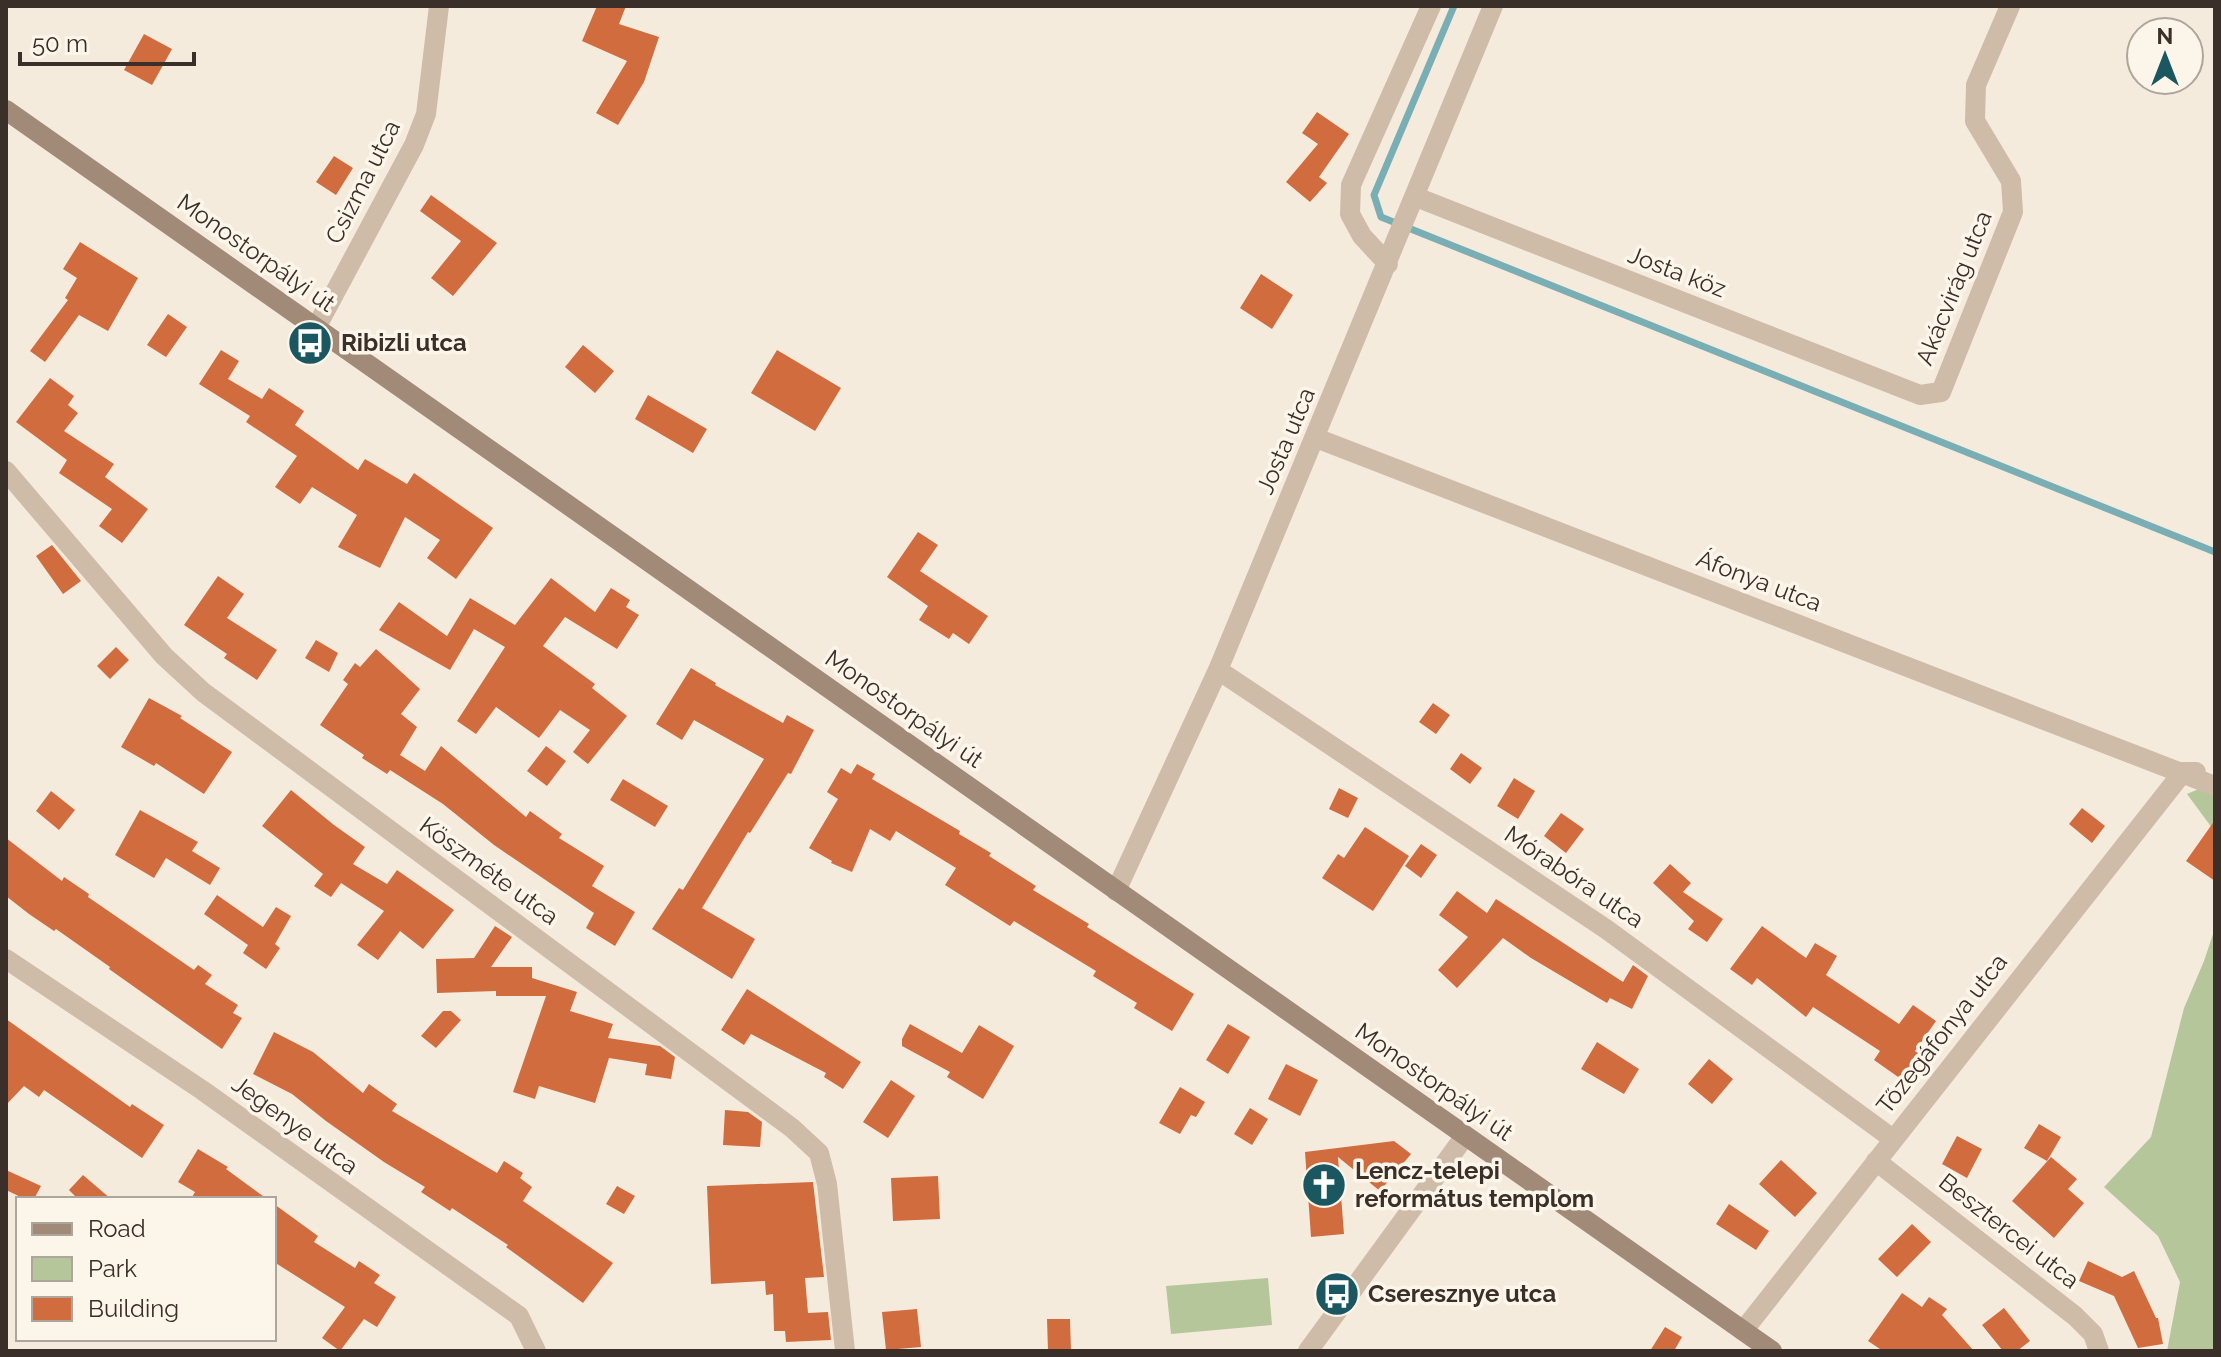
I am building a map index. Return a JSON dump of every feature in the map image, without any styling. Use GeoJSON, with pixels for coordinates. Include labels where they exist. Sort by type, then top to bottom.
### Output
{"type":"FeatureCollection","features":[{"type":"Feature","properties":{"kind":"street","name":"Csizma utca"},"geometry":{"type":"LineString","coordinates":[[317,326],[422,125],[426,114],[439,6]]}},
{"type":"Feature","properties":{"kind":"street"},"geometry":{"type":"LineString","coordinates":[[1388,264],[1362,236],[1350,214],[1351,185],[1431,6]]}},
{"type":"Feature","properties":{"kind":"street","name":"Josta utca"},"geometry":{"type":"LineString","coordinates":[[1116,891],[1218,670],[1493,6]]}},
{"type":"Feature","properties":{"kind":"street","name":"Akácvirág utca"},"geometry":{"type":"LineString","coordinates":[[1920,395],[1941,392],[2013,212],[2011,181],[1975,121],[1976,85],[2010,6]]}},
{"type":"Feature","properties":{"kind":"street","name":"Monostorpályi út"},"geometry":{"type":"LineString","coordinates":[[6,110],[1772,1351]]}},
{"type":"Feature","properties":{"kind":"street","name":"Josta köz"},"geometry":{"type":"LineString","coordinates":[[1412,206],[1920,395]]}},
{"type":"Feature","properties":{"kind":"street","name":"Áfonya utca"},"geometry":{"type":"LineString","coordinates":[[1316,438],[2215,786]]}},
{"type":"Feature","properties":{"kind":"street","name":"Köszméte utca"},"geometry":{"type":"LineString","coordinates":[[6,471],[164,656],[203,692],[792,1128],[819,1153],[827,1184],[845,1351]]}},
{"type":"Feature","properties":{"kind":"street","name":"Mórabóra utca"},"geometry":{"type":"LineString","coordinates":[[1218,670],[1606,929],[1893,1139]]}},
{"type":"Feature","properties":{"kind":"street","name":"Áfonya utca"},"geometry":{"type":"LineString","coordinates":[[2183,772],[2215,772]]}},
{"type":"Feature","properties":{"kind":"street","name":"Tőzegáfonya utca"},"geometry":{"type":"LineString","coordinates":[[1743,1331],[2183,772]]}},
{"type":"Feature","properties":{"kind":"street","name":"Jegenye utca"},"geometry":{"type":"LineString","coordinates":[[6,959],[202,1090],[519,1316],[536,1351]]}},
{"type":"Feature","properties":{"kind":"street"},"geometry":{"type":"LineString","coordinates":[[1308,1351],[1465,1136]]}},
{"type":"Feature","properties":{"kind":"street","name":"Besztercei utca"},"geometry":{"type":"LineString","coordinates":[[1876,1161],[2075,1316],[2093,1334],[2099,1351]]}},
{"type":"Feature","properties":{"kind":"green space"},"geometry":{"type":"Polygon","coordinates":[[[2215,782],[2215,832],[2187,794],[2215,782]]]}},
{"type":"Feature","properties":{"kind":"green space"},"geometry":{"type":"Polygon","coordinates":[[[2215,928],[2215,1351],[2167,1351],[2180,1282],[2158,1236],[2104,1187],[2151,1137],[2184,1008],[2215,928]]]}},
{"type":"Feature","properties":{"kind":"green space"},"geometry":{"type":"Polygon","coordinates":[[[1268,1278],[1272,1325],[1171,1334],[1166,1286],[1268,1278]]]}},
{"type":"Feature","properties":{"kind":"building"},"geometry":{"type":"Polygon","coordinates":[[[597,6],[626,6],[619,24],[659,37],[644,82],[618,125],[596,113],[627,61],[582,41],[597,6]]]}},
{"type":"Feature","properties":{"kind":"building"},"geometry":{"type":"Polygon","coordinates":[[[144,34],[172,49],[152,85],[124,70],[144,34]]]}},
{"type":"Feature","properties":{"kind":"building"},"geometry":{"type":"Polygon","coordinates":[[[1317,112],[1349,134],[1319,177],[1327,183],[1310,202],[1286,182],[1318,144],[1302,133],[1317,112]]]}},
{"type":"Feature","properties":{"kind":"building"},"geometry":{"type":"Polygon","coordinates":[[[334,156],[353,168],[336,195],[316,182],[334,156]]]}},
{"type":"Feature","properties":{"kind":"building"},"geometry":{"type":"Polygon","coordinates":[[[431,195],[497,243],[453,296],[431,278],[461,241],[420,211],[431,195]]]}},
{"type":"Feature","properties":{"kind":"building"},"geometry":{"type":"Polygon","coordinates":[[[80,242],[138,278],[108,331],[79,315],[45,362],[30,351],[68,300],[65,298],[77,278],[63,269],[80,242]]]}},
{"type":"Feature","properties":{"kind":"building"},"geometry":{"type":"Polygon","coordinates":[[[1261,274],[1293,295],[1272,329],[1240,308],[1261,274]]]}},
{"type":"Feature","properties":{"kind":"building"},"geometry":{"type":"Polygon","coordinates":[[[168,314],[187,327],[166,357],[147,345],[168,314]]]}},
{"type":"Feature","properties":{"kind":"building"},"geometry":{"type":"Polygon","coordinates":[[[583,345],[614,371],[595,393],[565,367],[583,345]]]}},
{"type":"Feature","properties":{"kind":"building"},"geometry":{"type":"Polygon","coordinates":[[[221,350],[239,361],[228,379],[262,399],[269,388],[304,411],[295,425],[358,470],[365,459],[407,484],[414,473],[493,528],[456,579],[427,558],[440,540],[405,517],[380,568],[338,547],[357,515],[312,487],[300,504],[275,487],[297,456],[246,422],[250,416],[199,384],[221,350]]]}},
{"type":"Feature","properties":{"kind":"building"},"geometry":{"type":"Polygon","coordinates":[[[777,350],[841,388],[815,431],[751,393],[777,350]]]}},
{"type":"Feature","properties":{"kind":"building"},"geometry":{"type":"Polygon","coordinates":[[[50,378],[74,396],[68,405],[78,413],[64,431],[114,464],[105,477],[148,509],[122,543],[99,526],[112,509],[59,473],[67,460],[16,422],[50,378]]]}},
{"type":"Feature","properties":{"kind":"building"},"geometry":{"type":"Polygon","coordinates":[[[648,395],[707,429],[693,453],[635,419],[648,395]]]}},
{"type":"Feature","properties":{"kind":"building"},"geometry":{"type":"Polygon","coordinates":[[[918,532],[938,545],[920,571],[988,616],[969,644],[953,633],[949,639],[919,620],[928,606],[887,577],[918,532]]]}},
{"type":"Feature","properties":{"kind":"building"},"geometry":{"type":"Polygon","coordinates":[[[52,545],[81,581],[63,594],[36,556],[52,545]]]}},
{"type":"Feature","properties":{"kind":"building"},"geometry":{"type":"Polygon","coordinates":[[[218,576],[244,594],[227,618],[277,650],[257,680],[224,658],[227,654],[184,625],[218,576]]]}},
{"type":"Feature","properties":{"kind":"building"},"geometry":{"type":"Polygon","coordinates":[[[551,578],[595,612],[611,588],[630,600],[626,607],[639,615],[617,649],[565,617],[543,646],[595,684],[592,688],[627,716],[588,764],[573,752],[590,730],[560,710],[539,738],[496,707],[476,734],[457,721],[505,647],[474,629],[450,670],[379,630],[399,602],[447,636],[470,598],[515,625],[551,578]]]}},
{"type":"Feature","properties":{"kind":"building"},"geometry":{"type":"Polygon","coordinates":[[[316,640],[338,653],[329,672],[305,658],[316,640]]]}},
{"type":"Feature","properties":{"kind":"building"},"geometry":{"type":"Polygon","coordinates":[[[116,647],[129,660],[110,679],[97,666],[116,647]]]}},
{"type":"Feature","properties":{"kind":"building"},"geometry":{"type":"Polygon","coordinates":[[[376,649],[420,689],[401,714],[417,727],[400,755],[425,771],[441,746],[526,817],[530,811],[562,834],[559,838],[604,866],[592,886],[635,912],[615,946],[586,928],[594,913],[494,845],[443,804],[390,770],[387,774],[362,758],[364,755],[320,725],[348,684],[343,680],[355,663],[360,667],[376,649]]]}},
{"type":"Feature","properties":{"kind":"building"},"geometry":{"type":"Polygon","coordinates":[[[691,668],[783,723],[787,715],[814,730],[791,774],[788,773],[748,832],[702,908],[755,939],[732,979],[652,929],[679,888],[683,890],[764,759],[694,720],[682,740],[656,724],[691,668]]]}},
{"type":"Feature","properties":{"kind":"building"},"geometry":{"type":"Polygon","coordinates":[[[149,698],[182,716],[180,718],[232,752],[204,794],[156,763],[154,766],[121,747],[149,698]]]}},
{"type":"Feature","properties":{"kind":"building"},"geometry":{"type":"Polygon","coordinates":[[[1433,703],[1450,715],[1436,734],[1419,722],[1433,703]]]}},
{"type":"Feature","properties":{"kind":"building"},"geometry":{"type":"Polygon","coordinates":[[[546,746],[566,761],[547,786],[527,771],[546,746]]]}},
{"type":"Feature","properties":{"kind":"building"},"geometry":{"type":"Polygon","coordinates":[[[1461,753],[1482,768],[1470,784],[1450,769],[1461,753]]]}},
{"type":"Feature","properties":{"kind":"building"},"geometry":{"type":"Polygon","coordinates":[[[857,764],[875,774],[872,779],[960,831],[959,834],[991,853],[989,856],[1036,886],[1033,890],[1089,924],[1087,927],[1194,994],[1172,1031],[1134,1008],[1137,1003],[1093,976],[1096,971],[1014,921],[1010,926],[945,885],[956,868],[896,831],[890,841],[870,829],[852,872],[809,848],[838,799],[827,792],[841,768],[851,774],[857,764]]]}},
{"type":"Feature","properties":{"kind":"building"},"geometry":{"type":"Polygon","coordinates":[[[1514,778],[1535,791],[1518,819],[1497,806],[1514,778]]]}},
{"type":"Feature","properties":{"kind":"building"},"geometry":{"type":"Polygon","coordinates":[[[623,779],[668,806],[655,827],[610,800],[623,779]]]}},
{"type":"Feature","properties":{"kind":"building"},"geometry":{"type":"Polygon","coordinates":[[[1339,788],[1358,798],[1348,818],[1329,809],[1339,788]]]}},
{"type":"Feature","properties":{"kind":"building"},"geometry":{"type":"Polygon","coordinates":[[[291,790],[365,847],[353,864],[387,884],[397,870],[454,910],[423,949],[400,931],[378,960],[357,945],[384,911],[341,883],[331,897],[314,886],[323,874],[262,826],[291,790]]]}},
{"type":"Feature","properties":{"kind":"building"},"geometry":{"type":"Polygon","coordinates":[[[51,791],[75,810],[59,830],[36,811],[51,791]]]}},
{"type":"Feature","properties":{"kind":"building"},"geometry":{"type":"Polygon","coordinates":[[[2082,808],[2105,826],[2092,843],[2069,824],[2082,808]]]}},
{"type":"Feature","properties":{"kind":"building"},"geometry":{"type":"Polygon","coordinates":[[[140,810],[198,842],[192,851],[220,868],[210,885],[166,858],[154,878],[115,855],[140,810]]]}},
{"type":"Feature","properties":{"kind":"building"},"geometry":{"type":"Polygon","coordinates":[[[1561,813],[1584,829],[1566,853],[1544,836],[1561,813]]]}},
{"type":"Feature","properties":{"kind":"building"},"geometry":{"type":"Polygon","coordinates":[[[2215,820],[2215,881],[2186,861],[2215,820]]]}},
{"type":"Feature","properties":{"kind":"building"},"geometry":{"type":"Polygon","coordinates":[[[1365,827],[1409,856],[1373,911],[1322,878],[1338,854],[1344,858],[1365,827]]]}},
{"type":"Feature","properties":{"kind":"building"},"geometry":{"type":"Polygon","coordinates":[[[6,838],[62,881],[64,877],[194,970],[198,965],[212,975],[205,984],[238,1005],[233,1013],[242,1018],[222,1049],[6,896],[6,838]]]}},
{"type":"Feature","properties":{"kind":"building"},"geometry":{"type":"Polygon","coordinates":[[[1421,844],[1437,855],[1421,878],[1405,866],[1421,844]]]}},
{"type":"Feature","properties":{"kind":"building"},"geometry":{"type":"Polygon","coordinates":[[[1670,864],[1691,883],[1683,892],[1723,919],[1707,942],[1688,929],[1694,921],[1653,883],[1670,864]]]}},
{"type":"Feature","properties":{"kind":"building"},"geometry":{"type":"Polygon","coordinates":[[[1457,891],[1487,913],[1496,899],[1623,982],[1633,965],[1648,976],[1632,1009],[1610,998],[1607,1003],[1503,938],[1457,988],[1438,970],[1468,937],[1439,915],[1457,891]]]}},
{"type":"Feature","properties":{"kind":"building"},"geometry":{"type":"Polygon","coordinates":[[[217,895],[263,927],[276,907],[291,916],[275,944],[280,948],[266,969],[243,953],[248,945],[204,914],[217,895]]]}},
{"type":"Feature","properties":{"kind":"building"},"geometry":{"type":"Polygon","coordinates":[[[495,926],[512,937],[491,967],[532,967],[532,978],[577,992],[570,1011],[613,1024],[608,1038],[660,1046],[675,1057],[671,1079],[645,1075],[647,1064],[609,1058],[595,1103],[539,1086],[535,1099],[513,1092],[546,996],[496,996],[496,991],[437,993],[436,959],[474,958],[495,926]]]}},
{"type":"Feature","properties":{"kind":"building"},"geometry":{"type":"Polygon","coordinates":[[[1762,926],[1806,958],[1815,943],[1837,956],[1826,975],[1899,1024],[1913,1005],[1936,1021],[1915,1051],[1919,1054],[1901,1079],[1874,1060],[1880,1051],[1813,1007],[1806,1017],[1757,978],[1752,985],[1730,969],[1762,926]]]}},
{"type":"Feature","properties":{"kind":"building"},"geometry":{"type":"Polygon","coordinates":[[[747,989],[861,1062],[843,1089],[824,1077],[826,1073],[751,1034],[744,1045],[721,1030],[747,989]]]}},
{"type":"Feature","properties":{"kind":"building"},"geometry":{"type":"Polygon","coordinates":[[[443,1011],[451,1011],[461,1020],[436,1048],[421,1036],[443,1011]]]}},
{"type":"Feature","properties":{"kind":"building"},"geometry":{"type":"Polygon","coordinates":[[[6,1019],[130,1107],[132,1104],[164,1125],[142,1158],[44,1090],[39,1097],[24,1086],[6,1105],[6,1019]]]}},
{"type":"Feature","properties":{"kind":"building"},"geometry":{"type":"Polygon","coordinates":[[[910,1024],[962,1053],[979,1025],[1014,1046],[983,1099],[947,1077],[950,1072],[902,1046],[910,1024]]]}},
{"type":"Feature","properties":{"kind":"building"},"geometry":{"type":"Polygon","coordinates":[[[1228,1024],[1250,1037],[1228,1074],[1206,1060],[1228,1024]]]}},
{"type":"Feature","properties":{"kind":"building"},"geometry":{"type":"Polygon","coordinates":[[[274,1032],[313,1052],[363,1093],[369,1084],[397,1104],[392,1111],[497,1173],[504,1161],[523,1173],[520,1178],[532,1187],[523,1201],[613,1263],[583,1303],[506,1247],[508,1245],[452,1208],[450,1211],[421,1192],[425,1187],[384,1162],[292,1094],[253,1074],[274,1032]]]}},
{"type":"Feature","properties":{"kind":"building"},"geometry":{"type":"Polygon","coordinates":[[[1597,1042],[1639,1069],[1624,1094],[1581,1069],[1597,1042]]]}},
{"type":"Feature","properties":{"kind":"building"},"geometry":{"type":"Polygon","coordinates":[[[1709,1059],[1733,1079],[1712,1104],[1688,1084],[1709,1059]]]}},
{"type":"Feature","properties":{"kind":"building"},"geometry":{"type":"Polygon","coordinates":[[[1286,1064],[1318,1080],[1300,1116],[1268,1099],[1286,1064]]]}},
{"type":"Feature","properties":{"kind":"building"},"geometry":{"type":"Polygon","coordinates":[[[891,1080],[915,1096],[888,1138],[863,1122],[891,1080]]]}},
{"type":"Feature","properties":{"kind":"building"},"geometry":{"type":"Polygon","coordinates":[[[1180,1087],[1205,1102],[1196,1117],[1191,1115],[1180,1134],[1159,1123],[1180,1087]]]}},
{"type":"Feature","properties":{"kind":"building"},"geometry":{"type":"Polygon","coordinates":[[[1250,1108],[1268,1119],[1252,1145],[1234,1134],[1250,1108]]]}},
{"type":"Feature","properties":{"kind":"building"},"geometry":{"type":"Polygon","coordinates":[[[725,1110],[748,1112],[762,1122],[760,1147],[723,1145],[725,1110]]]}},
{"type":"Feature","properties":{"kind":"building"},"geometry":{"type":"Polygon","coordinates":[[[2039,1124],[2061,1137],[2047,1161],[2024,1148],[2039,1124]]]}},
{"type":"Feature","properties":{"kind":"building"},"geometry":{"type":"Polygon","coordinates":[[[1957,1136],[1982,1149],[1967,1178],[1942,1164],[1957,1136]]]}},
{"type":"Feature","properties":{"kind":"building","name":"Lencz-telepi református templom"},"geometry":{"type":"Polygon","coordinates":[[[1394,1141],[1411,1154],[1380,1191],[1338,1157],[1344,1234],[1311,1237],[1305,1152],[1394,1141]]]}},
{"type":"Feature","properties":{"kind":"building"},"geometry":{"type":"Polygon","coordinates":[[[198,1149],[228,1167],[226,1169],[264,1197],[192,1197],[195,1192],[178,1182],[198,1149]]]}},
{"type":"Feature","properties":{"kind":"building"},"geometry":{"type":"Polygon","coordinates":[[[2051,1157],[2077,1179],[2068,1189],[2084,1203],[2054,1238],[2012,1201],[2051,1157]]]}},
{"type":"Feature","properties":{"kind":"building"},"geometry":{"type":"Polygon","coordinates":[[[1781,1160],[1817,1193],[1795,1217],[1759,1184],[1781,1160]]]}},
{"type":"Feature","properties":{"kind":"building"},"geometry":{"type":"Polygon","coordinates":[[[6,1170],[41,1186],[35,1197],[21,1197],[6,1190],[6,1170]]]}},
{"type":"Feature","properties":{"kind":"building"},"geometry":{"type":"Polygon","coordinates":[[[83,1175],[109,1197],[76,1197],[69,1190],[83,1175]]]}},
{"type":"Feature","properties":{"kind":"building"},"geometry":{"type":"Polygon","coordinates":[[[938,1176],[940,1219],[893,1221],[891,1178],[938,1176]]]}},
{"type":"Feature","properties":{"kind":"building"},"geometry":{"type":"Polygon","coordinates":[[[813,1182],[824,1277],[805,1278],[808,1313],[828,1312],[831,1340],[786,1342],[785,1331],[774,1331],[773,1294],[766,1295],[765,1281],[711,1284],[707,1186],[813,1182]]]}},
{"type":"Feature","properties":{"kind":"building"},"geometry":{"type":"Polygon","coordinates":[[[617,1186],[635,1196],[624,1214],[606,1204],[617,1186]]]}},
{"type":"Feature","properties":{"kind":"building"},"geometry":{"type":"Polygon","coordinates":[[[1729,1204],[1769,1231],[1756,1250],[1716,1224],[1729,1204]]]}},
{"type":"Feature","properties":{"kind":"building"},"geometry":{"type":"Polygon","coordinates":[[[276,1205],[318,1236],[314,1242],[355,1268],[359,1261],[380,1275],[374,1283],[396,1297],[377,1327],[364,1319],[340,1351],[322,1338],[345,1307],[276,1263],[276,1205]]]}},
{"type":"Feature","properties":{"kind":"building"},"geometry":{"type":"Polygon","coordinates":[[[1912,1224],[1931,1242],[1897,1277],[1878,1259],[1912,1224]]]}},
{"type":"Feature","properties":{"kind":"building"},"geometry":{"type":"Polygon","coordinates":[[[2088,1261],[2122,1277],[2134,1271],[2158,1318],[2163,1344],[2138,1348],[2114,1296],[2079,1281],[2088,1261]]]}},
{"type":"Feature","properties":{"kind":"building"},"geometry":{"type":"Polygon","coordinates":[[[1902,1293],[1922,1307],[1929,1297],[1947,1309],[1942,1315],[1974,1351],[1883,1351],[1868,1341],[1902,1293]]]}},
{"type":"Feature","properties":{"kind":"building"},"geometry":{"type":"Polygon","coordinates":[[[2004,1308],[2030,1341],[2017,1351],[2003,1351],[1982,1325],[2004,1308]]]}},
{"type":"Feature","properties":{"kind":"building"},"geometry":{"type":"Polygon","coordinates":[[[917,1309],[921,1347],[886,1350],[882,1312],[917,1309]]]}},
{"type":"Feature","properties":{"kind":"building"},"geometry":{"type":"Polygon","coordinates":[[[1047,1319],[1070,1319],[1071,1351],[1048,1351],[1047,1319]]]}},
{"type":"Feature","properties":{"kind":"building"},"geometry":{"type":"Polygon","coordinates":[[[1665,1327],[1682,1337],[1674,1351],[1650,1351],[1665,1327]]]}},
{"type":"Feature","properties":{"kind":"waterway"},"geometry":{"type":"LineString","coordinates":[[1454,6],[1374,195],[1381,217],[2215,552]]}},
{"type":"Feature","properties":{"kind":"place","name":"Ribizli utca"},"geometry":{"type":"Point","coordinates":[310,343]}},
{"type":"Feature","properties":{"kind":"place","name":"Lencz-telepi református templom"},"geometry":{"type":"Point","coordinates":[1324,1185]}},
{"type":"Feature","properties":{"kind":"place","name":"Cseresznye utca"},"geometry":{"type":"Point","coordinates":[1337,1294]}}]}
